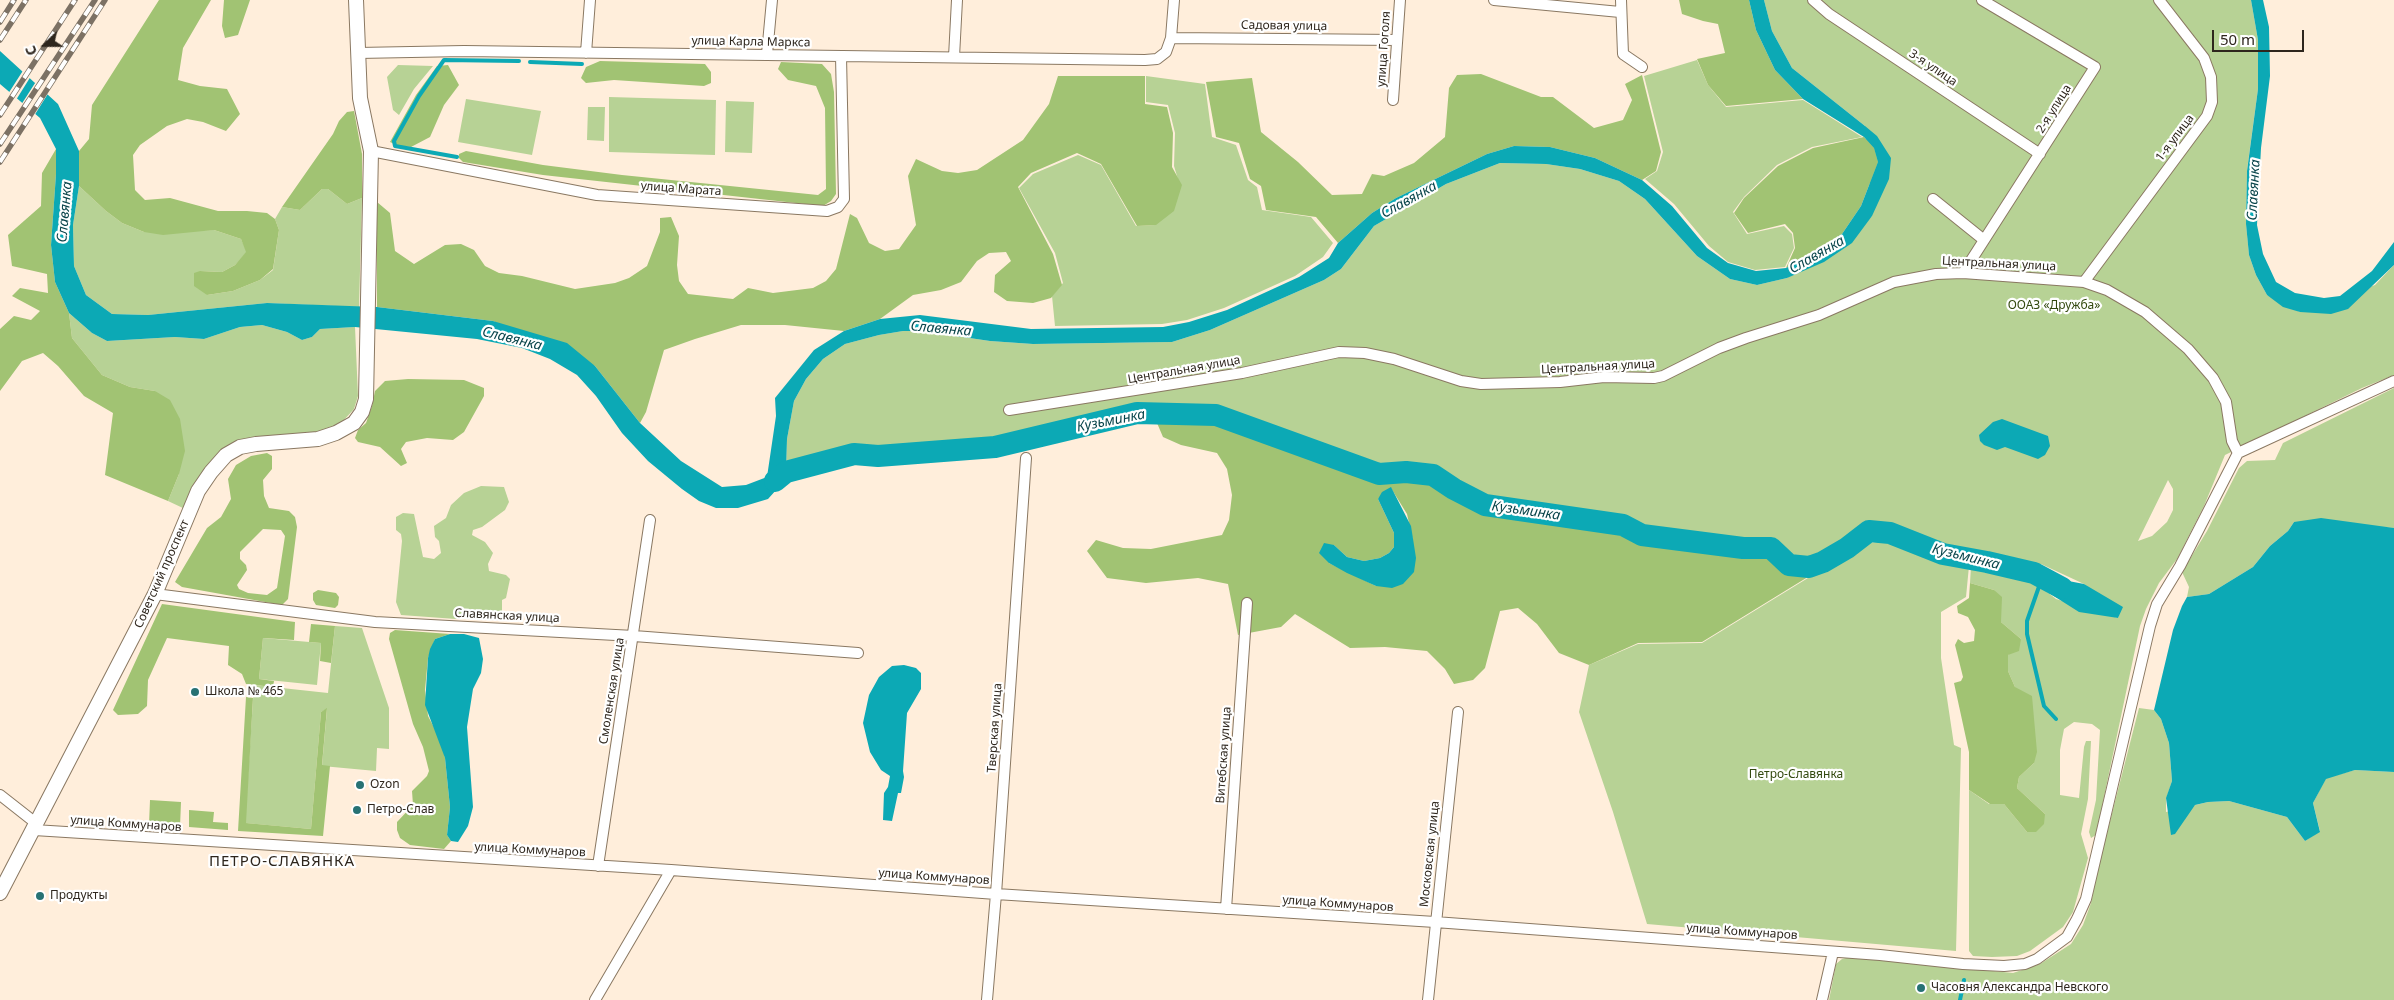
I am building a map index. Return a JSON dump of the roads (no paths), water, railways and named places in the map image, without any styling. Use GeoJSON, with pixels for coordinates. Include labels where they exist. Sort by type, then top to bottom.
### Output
{"type":"FeatureCollection","features":[{"type":"Feature","properties":{"kind":"street"},"geometry":{"type":"LineString","coordinates":[[356,0],[360,98],[371,151]]}},
{"type":"Feature","properties":{"kind":"street"},"geometry":{"type":"LineString","coordinates":[[586,53],[590,0]]}},
{"type":"Feature","properties":{"kind":"street"},"geometry":{"type":"LineString","coordinates":[[767,54],[772,0]]}},
{"type":"Feature","properties":{"kind":"street"},"geometry":{"type":"LineString","coordinates":[[954,57],[957,0]]}},
{"type":"Feature","properties":{"kind":"street"},"geometry":{"type":"LineString","coordinates":[[1171,38],[1174,0]]}},
{"type":"Feature","properties":{"kind":"street","name":"улица Гоголя"},"geometry":{"type":"LineString","coordinates":[[1393,100],[1400,0]]}},
{"type":"Feature","properties":{"kind":"street"},"geometry":{"type":"LineString","coordinates":[[1494,0],[1620,12]]}},
{"type":"Feature","properties":{"kind":"street"},"geometry":{"type":"LineString","coordinates":[[1621,0],[1623,54],[1642,67]]}},
{"type":"Feature","properties":{"kind":"street","name":"3-я улица"},"geometry":{"type":"LineString","coordinates":[[1813,0],[1829,14],[2040,154]]}},
{"type":"Feature","properties":{"kind":"street","name":"2-я улица"},"geometry":{"type":"LineString","coordinates":[[1963,273],[2095,67],[1982,0]]}},
{"type":"Feature","properties":{"kind":"street","name":"1-я улица"},"geometry":{"type":"LineString","coordinates":[[2084,282],[2207,116],[2212,102],[2211,77],[2204,58],[2159,0]]}},
{"type":"Feature","properties":{"kind":"street","name":"улица Карла Маркса"},"geometry":{"type":"LineString","coordinates":[[358,53],[464,51],[1145,60],[1157,58],[1166,52],[1171,38]]}},
{"type":"Feature","properties":{"kind":"street","name":"Садовая улица"},"geometry":{"type":"LineString","coordinates":[[1171,38],[1397,40]]}},
{"type":"Feature","properties":{"kind":"street","name":"улица Марата"},"geometry":{"type":"LineString","coordinates":[[371,151],[597,195],[826,211],[838,207],[844,199],[841,56]]}},
{"type":"Feature","properties":{"kind":"street","name":"Советский проспект"},"geometry":{"type":"LineString","coordinates":[[0,893],[156,594],[198,491],[211,472],[226,455],[240,447],[318,439],[336,433],[354,423],[362,412],[366,399],[371,151]]}},
{"type":"Feature","properties":{"kind":"street"},"geometry":{"type":"LineString","coordinates":[[1933,199],[1984,240]]}},
{"type":"Feature","properties":{"kind":"street","name":"Центральная улица"},"geometry":{"type":"LineString","coordinates":[[1009,410],[1242,373],[1339,352],[1365,353],[1394,359],[1461,381],[1482,384],[1560,382],[1604,377],[1654,378],[1663,376],[1728,345],[1819,315],[1894,282],[1927,275],[1963,273],[2084,282],[2107,290],[2145,312],[2188,349],[2213,378],[2226,402],[2232,441],[2238,453]]}},
{"type":"Feature","properties":{"kind":"street"},"geometry":{"type":"LineString","coordinates":[[2238,453],[2394,381]]}},
{"type":"Feature","properties":{"kind":"street","name":"улица Коммунаров"},"geometry":{"type":"LineString","coordinates":[[36,827],[996,894],[1435,922],[2004,966],[2025,964],[2037,959],[2067,938],[2086,899],[2157,604],[2180,566],[2238,453]]}},
{"type":"Feature","properties":{"kind":"street","name":"Тверская улица"},"geometry":{"type":"LineString","coordinates":[[986,1000],[996,894],[1026,458]]}},
{"type":"Feature","properties":{"kind":"street","name":"Смоленская улица"},"geometry":{"type":"LineString","coordinates":[[598,866],[650,520]]}},
{"type":"Feature","properties":{"kind":"street","name":"Славянская улица"},"geometry":{"type":"LineString","coordinates":[[156,594],[375,622],[634,636],[858,653]]}},
{"type":"Feature","properties":{"kind":"street","name":"Витебская улица"},"geometry":{"type":"LineString","coordinates":[[1226,909],[1247,603]]}},
{"type":"Feature","properties":{"kind":"street","name":"Московская улица"},"geometry":{"type":"LineString","coordinates":[[1428,1000],[1458,712]]}},
{"type":"Feature","properties":{"kind":"street"},"geometry":{"type":"LineString","coordinates":[[0,795],[36,827]]}},
{"type":"Feature","properties":{"kind":"street"},"geometry":{"type":"LineString","coordinates":[[595,1000],[671,870]]}},
{"type":"Feature","properties":{"kind":"street"},"geometry":{"type":"LineString","coordinates":[[1822,1000],[1833,952]]}},
{"type":"Feature","properties":{"kind":"water","name":"Славянка"},"geometry":{"type":"Polygon","coordinates":[[[1749,0],[1764,0],[1772,31],[1792,68],[1877,136],[1891,158],[1889,179],[1872,216],[1852,243],[1824,262],[1787,278],[1757,285],[1730,279],[1697,256],[1645,199],[1619,181],[1580,169],[1546,164],[1500,163],[1446,184],[1374,226],[1341,269],[1324,280],[1210,330],[1172,342],[1033,344],[990,341],[922,331],[903,331],[845,344],[823,359],[806,379],[794,401],[787,439],[786,472],[777,489],[768,499],[738,508],[716,508],[699,501],[682,489],[648,461],[622,433],[596,396],[577,375],[550,359],[522,348],[477,339],[355,327],[320,329],[312,337],[302,340],[287,332],[262,325],[240,327],[204,339],[175,337],[107,341],[92,333],[69,313],[55,282],[51,245],[56,149],[40,118],[0,84],[0,51],[58,104],[79,151],[79,186],[73,225],[74,266],[86,295],[112,314],[148,315],[267,303],[377,307],[493,321],[567,343],[595,366],[640,423],[681,461],[722,487],[746,485],[767,477],[776,416],[775,398],[814,350],[844,331],[880,319],[920,315],[1031,329],[1163,327],[1189,322],[1227,310],[1299,277],[1329,258],[1338,243],[1372,213],[1396,198],[1487,154],[1514,146],[1550,147],[1595,158],[1642,180],[1672,206],[1707,248],[1728,263],[1756,271],[1786,268],[1812,254],[1842,234],[1861,206],[1878,162],[1874,148],[1864,137],[1803,99],[1775,70],[1756,30],[1749,0]]]}},
{"type":"Feature","properties":{"kind":"water","name":"Славянка"},"geometry":{"type":"Polygon","coordinates":[[[2251,0],[2263,0],[2269,27],[2270,76],[2261,148],[2257,225],[2263,254],[2276,282],[2295,293],[2324,298],[2340,296],[2372,271],[2394,242],[2394,265],[2348,309],[2331,314],[2300,312],[2283,307],[2267,295],[2256,275],[2249,255],[2246,224],[2247,171],[2258,89],[2258,40],[2251,0]]]}},
{"type":"Feature","properties":{"kind":"water"},"geometry":{"type":"Polygon","coordinates":[[[2002,419],[2048,436],[2050,446],[2045,455],[2038,459],[2005,447],[1997,450],[1984,445],[1980,441],[1979,435],[1993,422],[2002,419]]]}},
{"type":"Feature","properties":{"kind":"water"},"geometry":{"type":"Polygon","coordinates":[[[1391,487],[1411,526],[1416,558],[1414,572],[1403,584],[1392,588],[1376,586],[1347,573],[1329,563],[1319,553],[1324,543],[1334,545],[1347,557],[1364,561],[1380,558],[1389,553],[1394,547],[1394,533],[1378,499],[1382,492],[1391,487]]]}},
{"type":"Feature","properties":{"kind":"water"},"geometry":{"type":"Polygon","coordinates":[[[2321,518],[2394,528],[2394,772],[2355,770],[2326,779],[2313,803],[2320,832],[2305,841],[2287,817],[2229,801],[2195,805],[2175,834],[2171,835],[2166,798],[2172,781],[2169,743],[2161,719],[2154,710],[2173,630],[2182,606],[2187,597],[2209,594],[2253,567],[2270,546],[2288,531],[2294,522],[2321,518]]]}},
{"type":"Feature","properties":{"kind":"water"},"geometry":{"type":"Polygon","coordinates":[[[2034,573],[2043,573],[2058,579],[2084,584],[2123,607],[2118,618],[2079,612],[2049,593],[2034,573]]]}},
{"type":"Feature","properties":{"kind":"water"},"geometry":{"type":"Polygon","coordinates":[[[450,634],[464,634],[479,638],[483,659],[481,673],[473,689],[467,727],[473,807],[468,826],[458,842],[451,841],[447,835],[450,807],[445,758],[425,705],[430,649],[435,639],[450,634]]]}},
{"type":"Feature","properties":{"kind":"water"},"geometry":{"type":"Polygon","coordinates":[[[904,665],[916,668],[921,673],[921,689],[907,713],[904,777],[901,793],[898,793],[892,821],[883,820],[884,793],[888,787],[890,776],[881,770],[870,752],[863,723],[869,695],[879,677],[892,666],[904,665]]]}},
{"type":"Feature","properties":{"kind":"waterway"},"geometry":{"type":"LineString","coordinates":[[457,157],[395,146],[394,141],[419,96],[444,60],[519,61]]}},
{"type":"Feature","properties":{"kind":"waterway"},"geometry":{"type":"LineString","coordinates":[[530,62],[582,64]]}},
{"type":"Feature","properties":{"kind":"waterway","name":"Кузьминка"},"geometry":{"type":"LineString","coordinates":[[775,481],[786,472],[854,454],[878,456],[995,447],[1137,413],[1216,415],[1379,474],[1406,472],[1433,475],[1454,489],[1485,505],[1623,525],[1642,535],[1743,548],[1771,548],[1789,565],[1809,567],[1823,562],[1847,548],[1869,531],[1890,533],[1943,554],[2034,573],[2062,588]]}},
{"type":"Feature","properties":{"kind":"waterway"},"geometry":{"type":"LineString","coordinates":[[2042,578],[2027,621],[2027,634],[2044,706],[2056,719]]}},
{"type":"Feature","properties":{"kind":"waterway"},"geometry":{"type":"LineString","coordinates":[[1960,1000],[1964,980]]}},
{"type":"Feature","properties":{"kind":"railway"},"geometry":{"type":"LineString","coordinates":[[0,22],[14,0]]}},
{"type":"Feature","properties":{"kind":"railway"},"geometry":{"type":"LineString","coordinates":[[0,40],[26,0]]}},
{"type":"Feature","properties":{"kind":"railway"},"geometry":{"type":"LineString","coordinates":[[0,115],[75,0]]}},
{"type":"Feature","properties":{"kind":"railway"},"geometry":{"type":"LineString","coordinates":[[0,144],[95,0]]}},
{"type":"Feature","properties":{"kind":"railway"},"geometry":{"type":"LineString","coordinates":[[0,162],[105,0]]}},
{"type":"Feature","properties":{"kind":"place","name":"Школа № 465"},"geometry":{"type":"Point","coordinates":[195,692]}},
{"type":"Feature","properties":{"kind":"place","name":"Ozon"},"geometry":{"type":"Point","coordinates":[360,785]}},
{"type":"Feature","properties":{"kind":"place","name":"Петро-Слав"},"geometry":{"type":"Point","coordinates":[357,810]}},
{"type":"Feature","properties":{"kind":"place","name":"Продукты"},"geometry":{"type":"Point","coordinates":[40,896]}},
{"type":"Feature","properties":{"kind":"place","name":"Часовня Александра Невского"},"geometry":{"type":"Point","coordinates":[1921,988]}},
{"type":"Feature","properties":{"kind":"district","name":"ПЕТРО-СЛАВЯНКА"},"geometry":{"type":"Point","coordinates":[282,862]}},
{"type":"Feature","properties":{"kind":"park label","name":"ООАЗ «Дружба»"},"geometry":{"type":"Point","coordinates":[2054,306]}},
{"type":"Feature","properties":{"kind":"park label","name":"Петро-Славянка"},"geometry":{"type":"Point","coordinates":[1796,775]}}]}
